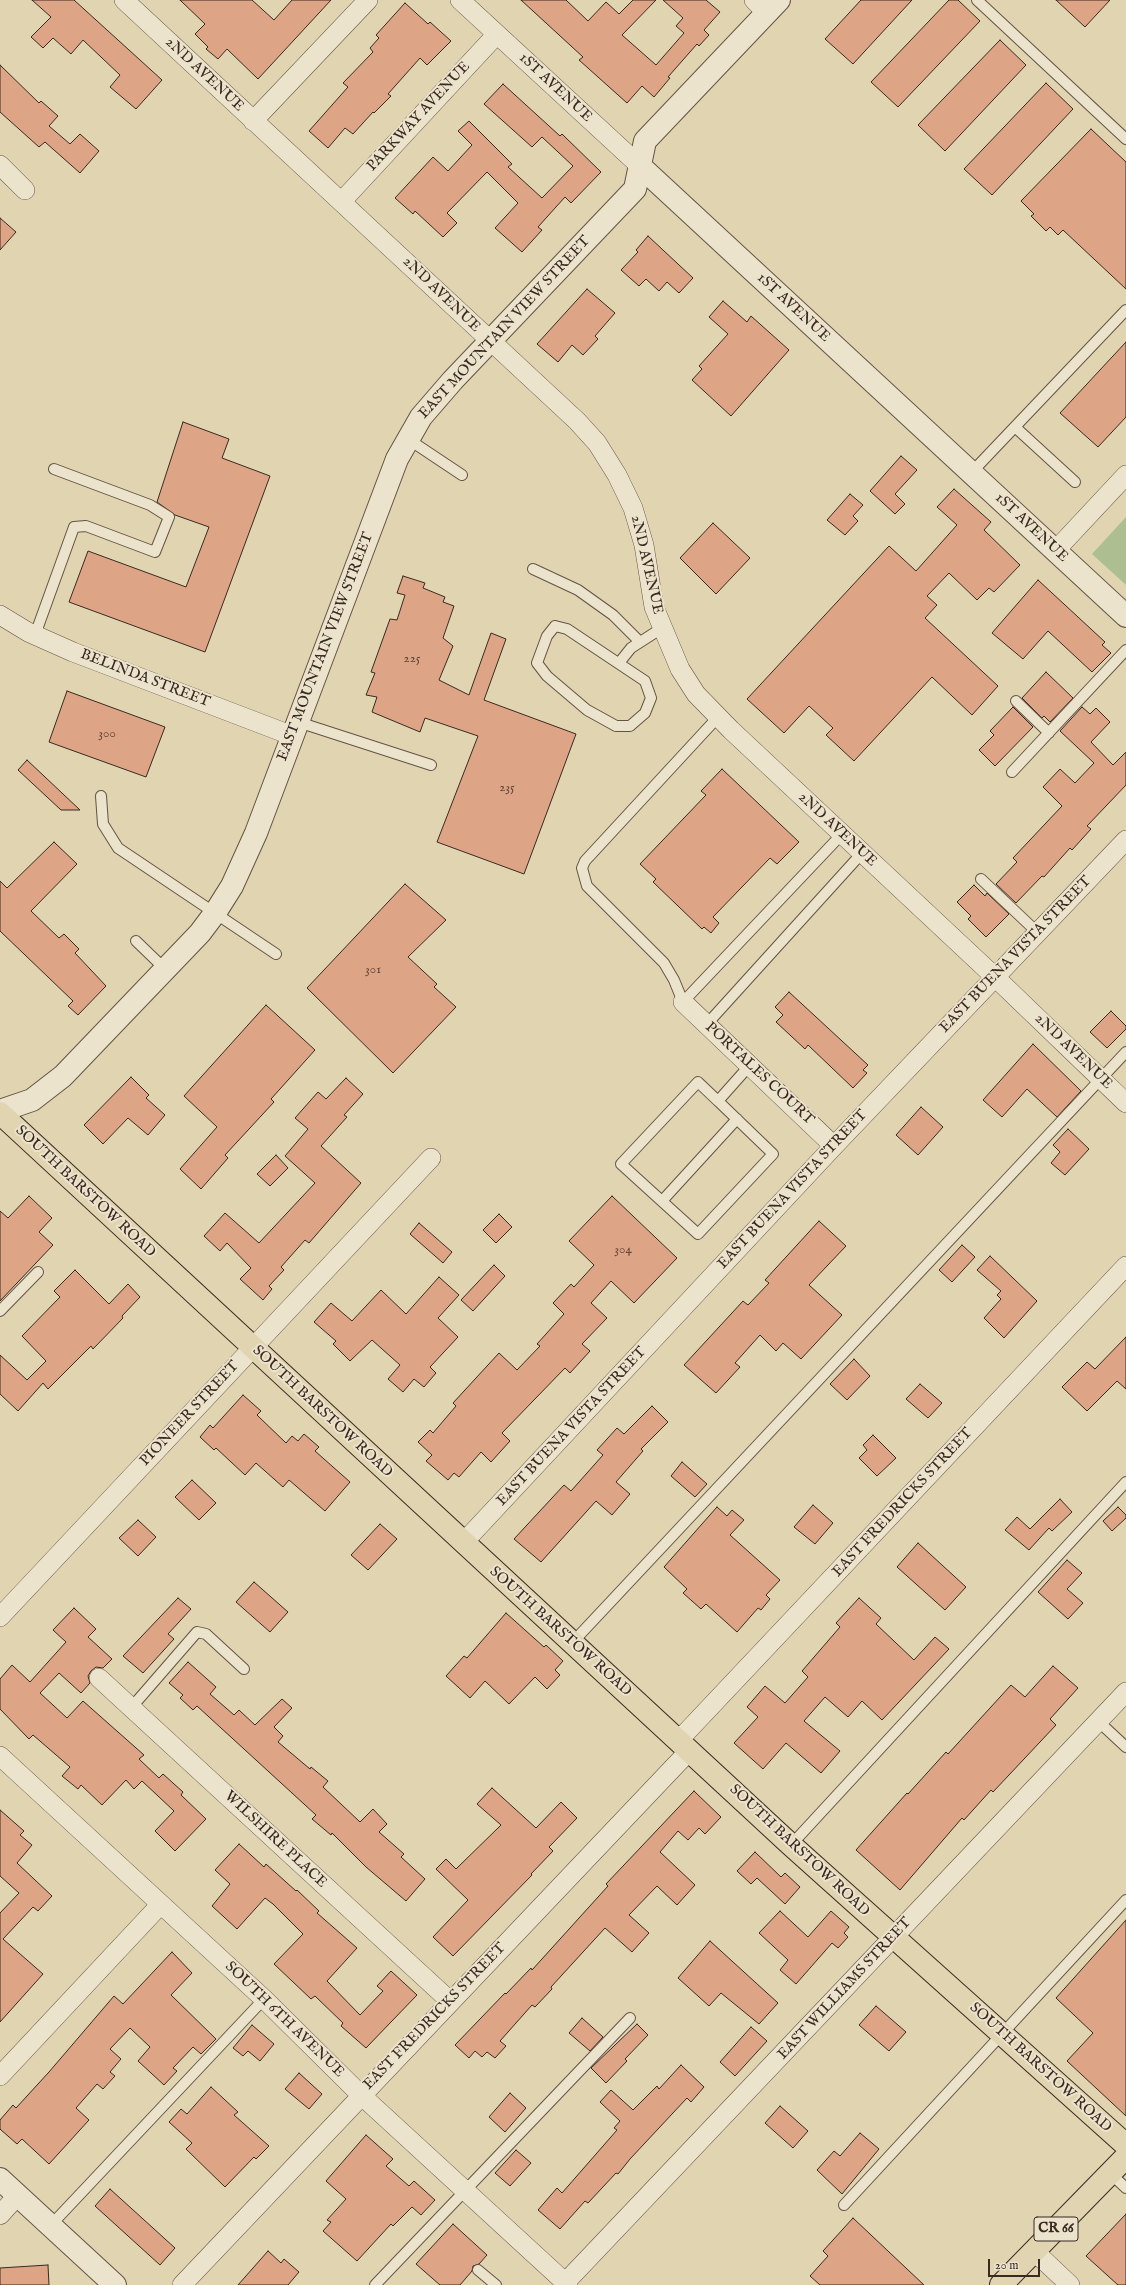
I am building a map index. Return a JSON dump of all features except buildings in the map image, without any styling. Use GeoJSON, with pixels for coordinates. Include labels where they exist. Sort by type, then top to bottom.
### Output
{"type":"FeatureCollection","features":[{"type":"Feature","properties":{"kind":"main road","name":"SOUTH BARSTOW ROAD"},"geometry":{"type":"LineString","coordinates":[[0,1112],[463,1543],[791,1845],[893,1938],[1126,2145]]}},
{"type":"Feature","properties":{"kind":"main road","name":"CR 66"},"geometry":{"type":"LineString","coordinates":[[1001,2285],[1126,2157]]}},
{"type":"Feature","properties":{"kind":"street","name":"2ND AVENUE"},"geometry":{"type":"LineString","coordinates":[[124,0],[342,201],[490,342],[577,421],[597,443],[617,475],[633,508],[644,545],[654,607],[662,628],[687,681],[696,694],[718,718],[996,978],[1126,1104]]}},
{"type":"Feature","properties":{"kind":"street"},"geometry":{"type":"LineString","coordinates":[[253,120],[368,0]]}},
{"type":"Feature","properties":{"kind":"street","name":"1ST AVENUE"},"geometry":{"type":"LineString","coordinates":[[460,0],[1126,616]]}},
{"type":"Feature","properties":{"kind":"street","name":"EAST MOUNTAIN VIEW STREET"},"geometry":{"type":"LineString","coordinates":[[0,1112],[32,1100],[63,1076],[200,934],[215,913],[232,886],[256,833],[397,459],[421,417],[635,189],[645,141],[767,4]]}},
{"type":"Feature","properties":{"kind":"street","name":"PARKWAY AVENUE"},"geometry":{"type":"LineString","coordinates":[[342,201],[497,34]]}},
{"type":"Feature","properties":{"kind":"street"},"geometry":{"type":"LineString","coordinates":[[0,165],[25,190]]}},
{"type":"Feature","properties":{"kind":"street"},"geometry":{"type":"LineString","coordinates":[[1055,551],[1126,475]]}},
{"type":"Feature","properties":{"kind":"street","name":"BELINDA STREET"},"geometry":{"type":"LineString","coordinates":[[0,615],[35,635],[295,729]]}},
{"type":"Feature","properties":{"kind":"street","name":"EAST BUENA VISTA STREET"},"geometry":{"type":"LineString","coordinates":[[463,1543],[834,1146],[996,978],[1126,840]]}},
{"type":"Feature","properties":{"kind":"street","name":"PORTALES COURT"},"geometry":{"type":"LineString","coordinates":[[683,1002],[834,1146]]}},
{"type":"Feature","properties":{"kind":"street","name":"PIONEER STREET"},"geometry":{"type":"LineString","coordinates":[[0,1617],[431,1158]]}},
{"type":"Feature","properties":{"kind":"street","name":"EAST FREDRICKS STREET"},"geometry":{"type":"LineString","coordinates":[[182,2285],[450,2001],[1126,1266]]}},
{"type":"Feature","properties":{"kind":"street","name":"WILSHIRE PLACE"},"geometry":{"type":"LineString","coordinates":[[99,1678],[450,2001]]}},
{"type":"Feature","properties":{"kind":"street","name":"EAST WILLIAMS STREET"},"geometry":{"type":"LineString","coordinates":[[565,2284],[1126,1692]]}},
{"type":"Feature","properties":{"kind":"street","name":"SOUTH 6TH AVENUE"},"geometry":{"type":"LineString","coordinates":[[0,1756],[264,1999],[361,2094],[565,2284]]}},
{"type":"Feature","properties":{"kind":"street"},"geometry":{"type":"LineString","coordinates":[[0,2076],[161,1904]]}},
{"type":"Feature","properties":{"kind":"street"},"geometry":{"type":"LineString","coordinates":[[0,2179],[115,2285]]}},
{"type":"Feature","properties":{"kind":"street"},"geometry":{"type":"LineString","coordinates":[[0,2215],[18,2195]]}},
{"type":"Feature","properties":{"kind":"street"},"geometry":{"type":"LineString","coordinates":[[1034,2251],[1070,2285]]}},
{"type":"Feature","properties":{"kind":"lane"},"geometry":{"type":"LineString","coordinates":[[977,0],[1126,139]]}},
{"type":"Feature","properties":{"kind":"lane"},"geometry":{"type":"LineString","coordinates":[[971,473],[1126,310]]}},
{"type":"Feature","properties":{"kind":"lane"},"geometry":{"type":"LineString","coordinates":[[1015,427],[1075,482]]}},
{"type":"Feature","properties":{"kind":"lane"},"geometry":{"type":"LineString","coordinates":[[408,439],[462,475]]}},
{"type":"Feature","properties":{"kind":"lane"},"geometry":{"type":"LineString","coordinates":[[35,635],[74,527],[86,526],[155,552],[169,517],[150,505],[54,469]]}},
{"type":"Feature","properties":{"kind":"lane"},"geometry":{"type":"LineString","coordinates":[[533,569],[578,590],[613,616],[640,642]]}},
{"type":"Feature","properties":{"kind":"lane"},"geometry":{"type":"LineString","coordinates":[[555,626],[567,629],[619,662],[645,681],[651,698],[644,713],[630,726],[616,726],[587,710],[547,676],[538,663],[547,636],[555,626]]}},
{"type":"Feature","properties":{"kind":"lane"},"geometry":{"type":"LineString","coordinates":[[619,662],[631,648],[662,628]]}},
{"type":"Feature","properties":{"kind":"lane"},"geometry":{"type":"LineString","coordinates":[[1012,772],[1126,650]]}},
{"type":"Feature","properties":{"kind":"lane"},"geometry":{"type":"LineString","coordinates":[[1016,701],[1049,733]]}},
{"type":"Feature","properties":{"kind":"lane"},"geometry":{"type":"LineString","coordinates":[[718,718],[585,861],[582,868],[586,886],[664,963],[674,980],[683,1002],[842,834]]}},
{"type":"Feature","properties":{"kind":"lane"},"geometry":{"type":"LineString","coordinates":[[295,729],[431,765]]}},
{"type":"Feature","properties":{"kind":"lane"},"geometry":{"type":"LineString","coordinates":[[101,796],[103,824],[118,848],[276,954]]}},
{"type":"Feature","properties":{"kind":"lane"},"geometry":{"type":"LineString","coordinates":[[706,1024],[862,853]]}},
{"type":"Feature","properties":{"kind":"lane"},"geometry":{"type":"LineString","coordinates":[[981,879],[1038,933]]}},
{"type":"Feature","properties":{"kind":"lane"},"geometry":{"type":"LineString","coordinates":[[136,941],[165,969]]}},
{"type":"Feature","properties":{"kind":"lane"},"geometry":{"type":"LineString","coordinates":[[572,1643],[1126,1052]]}},
{"type":"Feature","properties":{"kind":"lane"},"geometry":{"type":"LineString","coordinates":[[718,1101],[750,1065]]}},
{"type":"Feature","properties":{"kind":"lane"},"geometry":{"type":"LineString","coordinates":[[698,1082],[737,1119],[773,1154],[698,1234],[621,1164],[698,1082]]}},
{"type":"Feature","properties":{"kind":"lane"},"geometry":{"type":"LineString","coordinates":[[662,1201],[737,1119]]}},
{"type":"Feature","properties":{"kind":"lane"},"geometry":{"type":"LineString","coordinates":[[0,1311],[38,1272]]}},
{"type":"Feature","properties":{"kind":"lane"},"geometry":{"type":"LineString","coordinates":[[791,1845],[1126,1482]]}},
{"type":"Feature","properties":{"kind":"lane"},"geometry":{"type":"LineString","coordinates":[[131,1708],[197,1632],[206,1634],[244,1669]]}},
{"type":"Feature","properties":{"kind":"lane"},"geometry":{"type":"LineString","coordinates":[[1098,1722],[1126,1747]]}},
{"type":"Feature","properties":{"kind":"lane"},"geometry":{"type":"LineString","coordinates":[[844,2205],[1126,1900]]}},
{"type":"Feature","properties":{"kind":"lane"},"geometry":{"type":"LineString","coordinates":[[51,2225],[264,1999]]}},
{"type":"Feature","properties":{"kind":"lane"},"geometry":{"type":"LineString","coordinates":[[375,2285],[464,2190],[630,2018]]}},
{"type":"Feature","properties":{"kind":"lane"},"geometry":{"type":"LineString","coordinates":[[1110,2173],[1126,2188]]}},
{"type":"Feature","properties":{"kind":"lane"},"geometry":{"type":"LineString","coordinates":[[478,2270],[496,2285]]}},
{"type":"Feature","properties":{"kind":"green space"},"geometry":{"type":"Polygon","coordinates":[[[1126,517],[1126,585],[1092,554],[1126,517]]]}}]}
